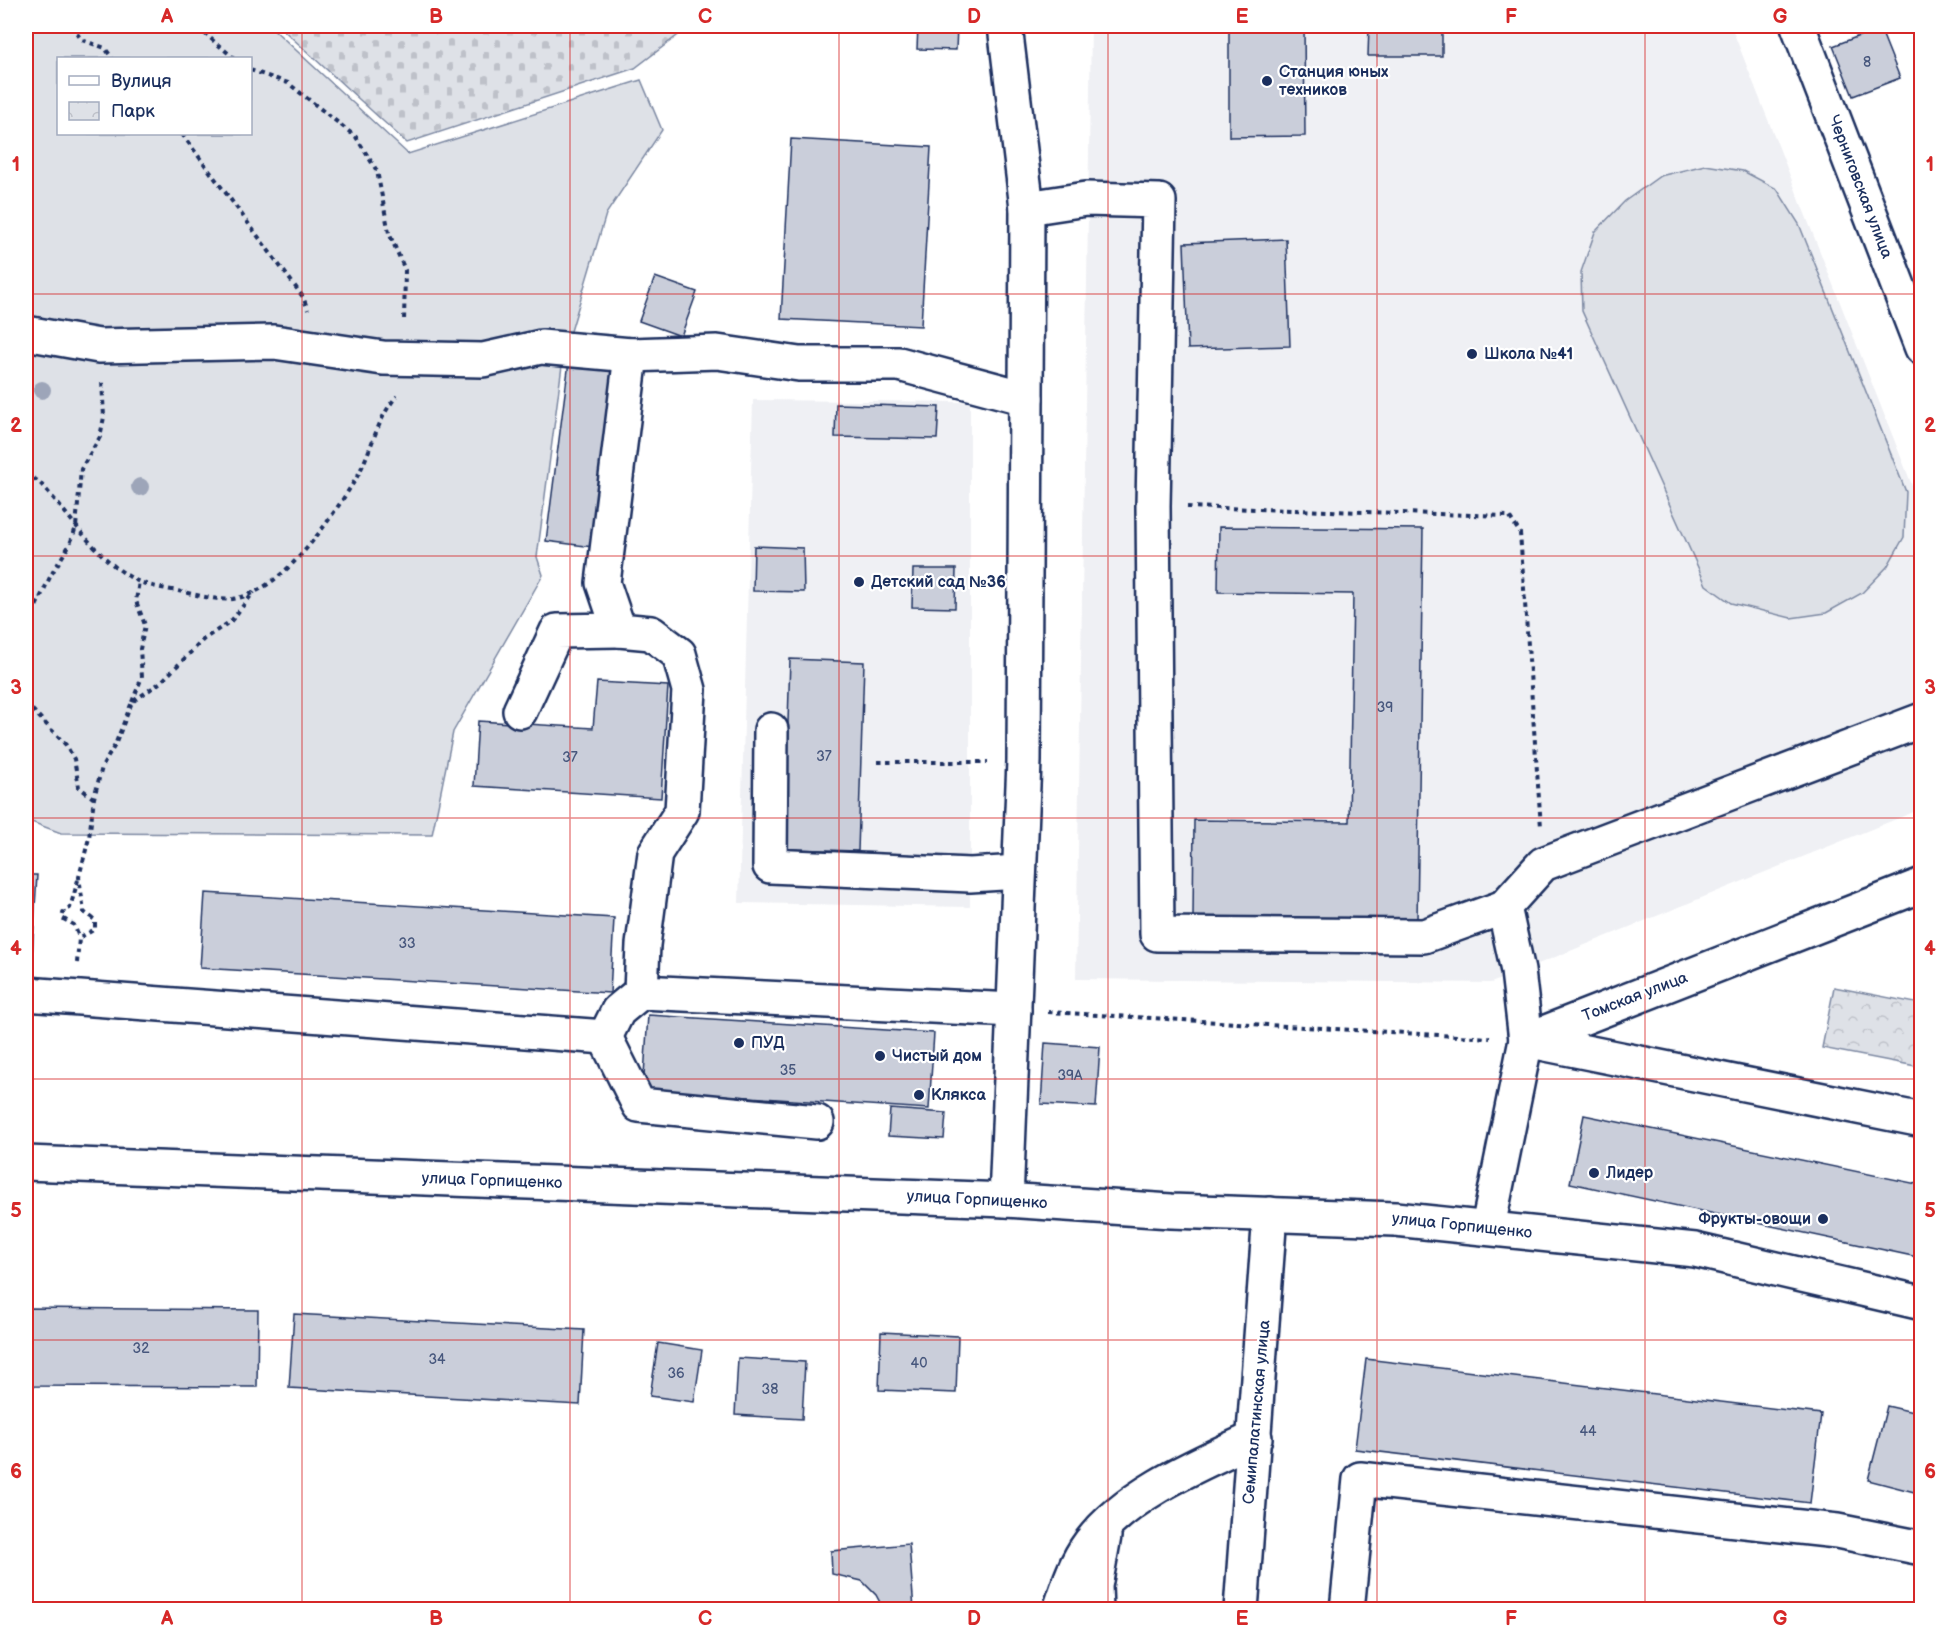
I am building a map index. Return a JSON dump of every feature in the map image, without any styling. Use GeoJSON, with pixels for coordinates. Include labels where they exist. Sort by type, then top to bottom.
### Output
{"type":"FeatureCollection","features":[{"type":"Feature","properties":{"kind":"main road"},"geometry":{"type":"LineString","coordinates":[[1005,26],[1026,208],[1024,761],[1006,1200]]}},
{"type":"Feature","properties":{"kind":"main road","name":"Черниговская улица"},"geometry":{"type":"LineString","coordinates":[[1798,26],[1922,348]]}},
{"type":"Feature","properties":{"kind":"main road"},"geometry":{"type":"LineString","coordinates":[[1026,208],[1086,200],[1159,201],[1153,506],[1156,934],[1424,936],[1504,907],[1543,864],[1922,720]]}},
{"type":"Feature","properties":{"kind":"main road"},"geometry":{"type":"LineString","coordinates":[[26,333],[95,345],[274,342],[323,350],[404,374],[541,347],[631,355],[717,352],[799,364],[899,364],[1026,398]]}},
{"type":"Feature","properties":{"kind":"main road"},"geometry":{"type":"LineString","coordinates":[[619,630],[603,583],[631,355]]}},
{"type":"Feature","properties":{"kind":"main road"},"geometry":{"type":"LineString","coordinates":[[520,711],[558,631],[619,630],[651,633],[679,654],[688,690],[682,811],[655,853],[643,945],[641,992]]}},
{"type":"Feature","properties":{"kind":"main road"},"geometry":{"type":"LineString","coordinates":[[771,730],[771,866],[970,875],[1019,872]]}},
{"type":"Feature","properties":{"kind":"main road","name":"Томская улица"},"geometry":{"type":"LineString","coordinates":[[1526,1040],[1922,885]]}},
{"type":"Feature","properties":{"kind":"main road"},"geometry":{"type":"LineString","coordinates":[[1488,1227],[1526,1040],[1518,971],[1504,907]]}},
{"type":"Feature","properties":{"kind":"main road"},"geometry":{"type":"LineString","coordinates":[[605,1037],[618,1011],[641,992],[1014,1010]]}},
{"type":"Feature","properties":{"kind":"main road"},"geometry":{"type":"LineString","coordinates":[[26,994],[605,1037]]}},
{"type":"Feature","properties":{"kind":"main road"},"geometry":{"type":"LineString","coordinates":[[605,1037],[639,1105],[817,1122]]}},
{"type":"Feature","properties":{"kind":"main road"},"geometry":{"type":"LineString","coordinates":[[1526,1040],[1922,1120]]}},
{"type":"Feature","properties":{"kind":"main road","name":"улица Горпищенко"},"geometry":{"type":"LineString","coordinates":[[26,1163],[1006,1200],[1171,1211],[1395,1219],[1695,1250],[1922,1303]]}},
{"type":"Feature","properties":{"kind":"main road","name":"Семипалатинская улица"},"geometry":{"type":"LineString","coordinates":[[1240,1610],[1255,1438],[1270,1214]]}},
{"type":"Feature","properties":{"kind":"main road"},"geometry":{"type":"LineString","coordinates":[[1060,1610],[1072,1574],[1089,1544],[1107,1523],[1129,1506],[1196,1465],[1255,1438]]}},
{"type":"Feature","properties":{"kind":"main road"},"geometry":{"type":"LineString","coordinates":[[1347,1610],[1360,1479],[1837,1531],[1922,1548]]}},
{"type":"Feature","properties":{"kind":"main road"},"geometry":{"type":"LineString","coordinates":[[1096,1610],[1095,1586],[1107,1523]]}},
{"type":"Feature","properties":{"kind":"path"},"geometry":{"type":"LineString","coordinates":[[71,26],[82,40],[105,48],[111,57]]}},
{"type":"Feature","properties":{"kind":"path"},"geometry":{"type":"LineString","coordinates":[[123,26],[137,28],[153,26]]}},
{"type":"Feature","properties":{"kind":"path"},"geometry":{"type":"LineString","coordinates":[[188,26],[197,27],[233,57]]}},
{"type":"Feature","properties":{"kind":"path"},"geometry":{"type":"LineString","coordinates":[[26,473],[46,489],[106,558],[132,579],[211,598],[233,599],[256,590],[289,569],[355,482],[386,408],[404,374],[405,270],[389,233],[377,171],[356,137],[288,83],[252,71]]}},
{"type":"Feature","properties":{"kind":"path"},"geometry":{"type":"LineString","coordinates":[[183,135],[303,297],[323,350]]}},
{"type":"Feature","properties":{"kind":"path"},"geometry":{"type":"LineString","coordinates":[[26,620],[32,615],[51,575],[70,544],[76,526],[81,469],[100,437],[104,417],[101,373],[97,363],[95,345]]}},
{"type":"Feature","properties":{"kind":"path"},"geometry":{"type":"LineString","coordinates":[[1153,506],[1509,516],[1520,533],[1543,864]]}},
{"type":"Feature","properties":{"kind":"path"},"geometry":{"type":"LineString","coordinates":[[77,997],[79,938],[74,925],[62,918],[64,910],[70,908],[80,877],[102,767],[115,745],[142,677],[140,649],[145,625],[136,601],[139,580]]}},
{"type":"Feature","properties":{"kind":"path"},"geometry":{"type":"LineString","coordinates":[[132,702],[161,682],[204,639],[231,621],[256,590]]}},
{"type":"Feature","properties":{"kind":"path"},"geometry":{"type":"LineString","coordinates":[[26,703],[66,745],[74,759],[79,788],[94,798]]}},
{"type":"Feature","properties":{"kind":"path"},"geometry":{"type":"LineString","coordinates":[[878,762],[1024,761]]}},
{"type":"Feature","properties":{"kind":"path"},"geometry":{"type":"LineString","coordinates":[[79,938],[95,929],[95,920],[84,912],[80,877]]}},
{"type":"Feature","properties":{"kind":"path"},"geometry":{"type":"LineString","coordinates":[[1014,1010],[1526,1040]]}},
{"type":"Feature","properties":{"kind":"shaded area","name":"Школа №41"},"geometry":{"type":"Polygon","coordinates":[[[1091,26],[1731,26],[1921,508],[1921,809],[1491,983],[1076,979],[1091,26]]]}},
{"type":"Feature","properties":{"kind":"shaded area","name":"Детский сад №36"},"geometry":{"type":"Polygon","coordinates":[[[753,400],[970,402],[970,907],[739,903],[753,400]]]}},
{"type":"Feature","properties":{"kind":"green space"},"geometry":{"type":"Polygon","coordinates":[[[26,26],[270,26],[408,154],[641,80],[662,130],[606,214],[563,358],[537,557],[543,575],[453,732],[432,835],[61,833],[26,820],[26,26]]]}},
{"type":"Feature","properties":{"kind":"green space"},"geometry":{"type":"Polygon","coordinates":[[[279,26],[690,26],[635,68],[407,143],[279,26]]]}},
{"type":"Feature","properties":{"kind":"green space"},"geometry":{"type":"Polygon","coordinates":[[[1705,165],[1743,171],[1777,189],[1799,224],[1906,492],[1904,537],[1887,567],[1862,593],[1826,613],[1791,618],[1731,603],[1706,585],[1582,311],[1581,272],[1595,232],[1625,201],[1660,176],[1705,165]]]}},
{"type":"Feature","properties":{"kind":"green space"},"geometry":{"type":"Polygon","coordinates":[[[1834,987],[1921,1004],[1921,1067],[1822,1048],[1834,987]]]}},
{"type":"Feature","properties":{"kind":"building"},"geometry":{"type":"Polygon","coordinates":[[[918,26],[957,26],[956,50],[917,49],[918,26]]]}},
{"type":"Feature","properties":{"kind":"building","name":"Станция юных техников"},"geometry":{"type":"Polygon","coordinates":[[[1229,26],[1304,26],[1305,136],[1229,137],[1229,26]]]}},
{"type":"Feature","properties":{"kind":"building"},"geometry":{"type":"Polygon","coordinates":[[[1369,26],[1442,26],[1442,56],[1368,56],[1369,26]]]}},
{"type":"Feature","properties":{"kind":"building"},"geometry":{"type":"Polygon","coordinates":[[[1880,28],[1900,78],[1853,96],[1833,46],[1880,28]]]}},
{"type":"Feature","properties":{"kind":"building"},"geometry":{"type":"Polygon","coordinates":[[[791,139],[931,147],[921,326],[781,319],[791,139]]]}},
{"type":"Feature","properties":{"kind":"building"},"geometry":{"type":"Polygon","coordinates":[[[1286,239],[1290,346],[1188,349],[1184,243],[1286,239]]]}},
{"type":"Feature","properties":{"kind":"building"},"geometry":{"type":"Polygon","coordinates":[[[655,277],[697,292],[681,336],[639,321],[655,277]]]}},
{"type":"Feature","properties":{"kind":"building"},"geometry":{"type":"Polygon","coordinates":[[[570,354],[617,359],[593,547],[546,541],[570,354]]]}},
{"type":"Feature","properties":{"kind":"building"},"geometry":{"type":"Polygon","coordinates":[[[836,404],[939,407],[937,439],[835,437],[836,404]]]}},
{"type":"Feature","properties":{"kind":"building"},"geometry":{"type":"Polygon","coordinates":[[[1219,527],[1423,529],[1417,921],[1193,918],[1194,820],[1349,822],[1353,594],[1218,592],[1219,527]]]}},
{"type":"Feature","properties":{"kind":"building"},"geometry":{"type":"Polygon","coordinates":[[[754,546],[803,548],[804,592],[753,591],[754,546]]]}},
{"type":"Feature","properties":{"kind":"building"},"geometry":{"type":"Polygon","coordinates":[[[913,569],[956,569],[955,608],[912,607],[913,569]]]}},
{"type":"Feature","properties":{"kind":"building"},"geometry":{"type":"Polygon","coordinates":[[[790,659],[864,662],[858,851],[784,849],[790,659]]]}},
{"type":"Feature","properties":{"kind":"building"},"geometry":{"type":"Polygon","coordinates":[[[597,682],[668,686],[661,798],[474,786],[478,721],[593,728],[597,682]]]}},
{"type":"Feature","properties":{"kind":"building"},"geometry":{"type":"Polygon","coordinates":[[[26,875],[37,875],[32,956],[26,956],[26,875]]]}},
{"type":"Feature","properties":{"kind":"building"},"geometry":{"type":"Polygon","coordinates":[[[205,893],[614,918],[610,993],[200,968],[205,893]]]}},
{"type":"Feature","properties":{"kind":"building"},"geometry":{"type":"Polygon","coordinates":[[[648,1015],[934,1033],[929,1109],[643,1090],[648,1015]]]}},
{"type":"Feature","properties":{"kind":"building"},"geometry":{"type":"Polygon","coordinates":[[[1045,1043],[1100,1047],[1096,1107],[1041,1104],[1045,1043]]]}},
{"type":"Feature","properties":{"kind":"building"},"geometry":{"type":"Polygon","coordinates":[[[890,1109],[946,1113],[944,1139],[888,1136],[890,1109]]]}},
{"type":"Feature","properties":{"kind":"building"},"geometry":{"type":"Polygon","coordinates":[[[1584,1115],[1922,1185],[1922,1258],[1570,1183],[1584,1115]]]}},
{"type":"Feature","properties":{"kind":"building"},"geometry":{"type":"Polygon","coordinates":[[[26,1308],[258,1310],[257,1387],[26,1386],[26,1308]]]}},
{"type":"Feature","properties":{"kind":"building"},"geometry":{"type":"Polygon","coordinates":[[[294,1314],[584,1330],[580,1405],[289,1388],[294,1314]]]}},
{"type":"Feature","properties":{"kind":"building"},"geometry":{"type":"Polygon","coordinates":[[[881,1332],[958,1336],[956,1393],[879,1390],[881,1332]]]}},
{"type":"Feature","properties":{"kind":"building"},"geometry":{"type":"Polygon","coordinates":[[[658,1343],[702,1350],[694,1402],[650,1396],[658,1343]]]}},
{"type":"Feature","properties":{"kind":"building"},"geometry":{"type":"Polygon","coordinates":[[[738,1358],[805,1362],[802,1419],[735,1415],[738,1358]]]}},
{"type":"Feature","properties":{"kind":"building"},"geometry":{"type":"Polygon","coordinates":[[[1366,1359],[1821,1414],[1810,1503],[1355,1449],[1366,1359]]]}},
{"type":"Feature","properties":{"kind":"building"},"geometry":{"type":"Polygon","coordinates":[[[1887,1406],[1922,1414],[1922,1494],[1868,1480],[1887,1406]]]}},
{"type":"Feature","properties":{"kind":"building"},"geometry":{"type":"Polygon","coordinates":[[[909,1544],[914,1610],[884,1610],[876,1595],[862,1581],[832,1574],[831,1551],[909,1544]]]}},
{"type":"Feature","properties":{"kind":"place","name":"Станция юных техников"},"geometry":{"type":"Point","coordinates":[1267,81]}},
{"type":"Feature","properties":{"kind":"place","name":"Школа №41"},"geometry":{"type":"Point","coordinates":[1472,354]}},
{"type":"Feature","properties":{"kind":"place","name":"Детский сад №36"},"geometry":{"type":"Point","coordinates":[859,582]}},
{"type":"Feature","properties":{"kind":"place","name":"ПУД"},"geometry":{"type":"Point","coordinates":[739,1043]}},
{"type":"Feature","properties":{"kind":"place","name":"Чистый дом"},"geometry":{"type":"Point","coordinates":[880,1056]}},
{"type":"Feature","properties":{"kind":"place","name":"Клякса"},"geometry":{"type":"Point","coordinates":[919,1095]}},
{"type":"Feature","properties":{"kind":"place","name":"Лидер"},"geometry":{"type":"Point","coordinates":[1594,1173]}},
{"type":"Feature","properties":{"kind":"place","name":"Фрукты-овощи"},"geometry":{"type":"Point","coordinates":[1823,1219]}}]}
